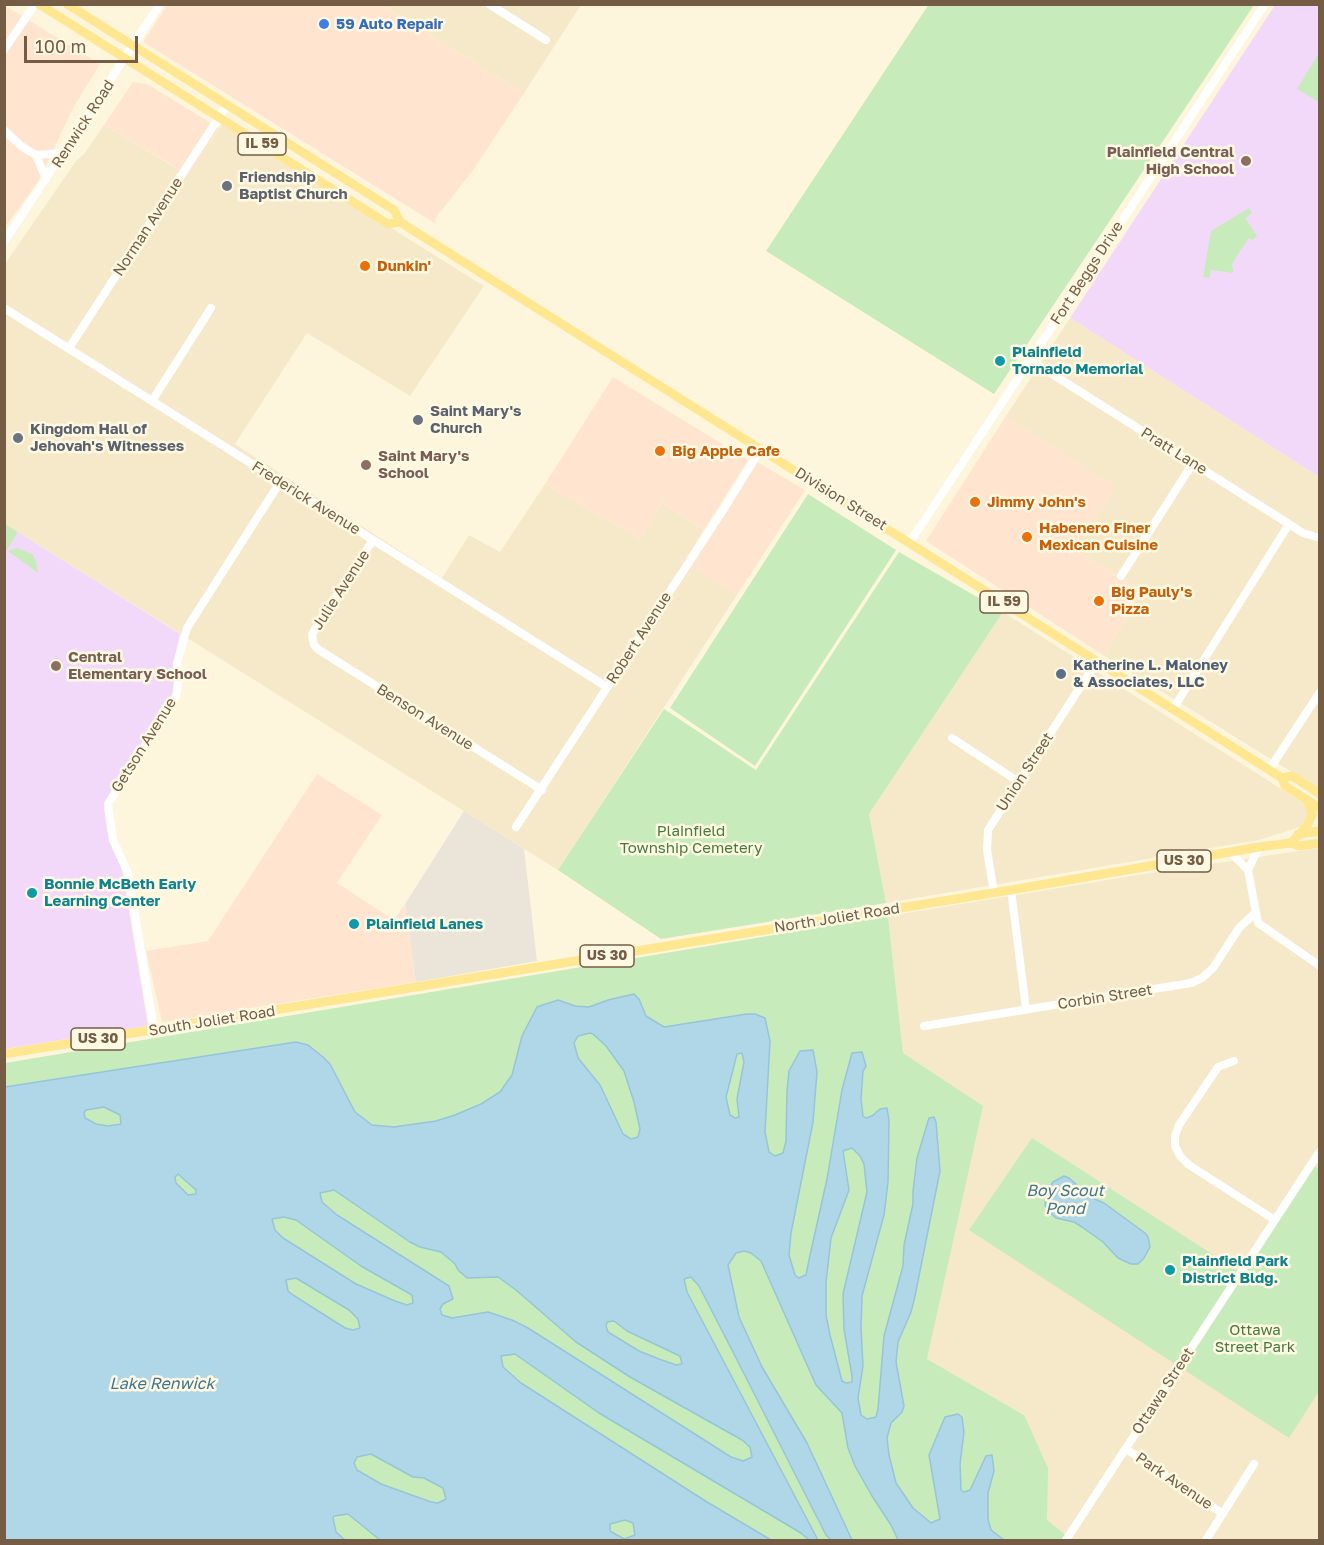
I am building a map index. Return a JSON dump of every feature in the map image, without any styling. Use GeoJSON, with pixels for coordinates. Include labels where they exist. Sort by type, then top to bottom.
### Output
{"type":"FeatureCollection","features":[{"type":"Feature","properties":{"kind":"main road","name":"IL 59"},"geometry":{"type":"LineString","coordinates":[[37,4],[126,59]]}},
{"type":"Feature","properties":{"kind":"main road","name":"IL 59"},"geometry":{"type":"LineString","coordinates":[[67,4],[134,46]]}},
{"type":"Feature","properties":{"kind":"main road","name":"Division Street"},"geometry":{"type":"LineString","coordinates":[[134,46],[394,210],[400,222],[1282,778],[1285,786],[1320,808]]}},
{"type":"Feature","properties":{"kind":"main road","name":"Division Street"},"geometry":{"type":"LineString","coordinates":[[126,59],[388,224],[400,222]]}},
{"type":"Feature","properties":{"kind":"main road","name":"Division Street"},"geometry":{"type":"LineString","coordinates":[[1282,778],[1292,776],[1320,794]]}},
{"type":"Feature","properties":{"kind":"main road"},"geometry":{"type":"LineString","coordinates":[[1291,843],[1307,826],[1312,815],[1308,801]]}},
{"type":"Feature","properties":{"kind":"main road"},"geometry":{"type":"LineString","coordinates":[[1297,835],[1320,831]]}},
{"type":"Feature","properties":{"kind":"main road","name":"North Joliet Road"},"geometry":{"type":"LineString","coordinates":[[384,993],[1259,847],[1291,843],[1299,846],[1320,843]]}},
{"type":"Feature","properties":{"kind":"main road","name":"South Joliet Road"},"geometry":{"type":"LineString","coordinates":[[4,1054],[384,993]]}},
{"type":"Feature","properties":{"kind":"street"},"geometry":{"type":"LineString","coordinates":[[4,50],[37,4]]}},
{"type":"Feature","properties":{"kind":"street","name":"Renwick Road"},"geometry":{"type":"LineString","coordinates":[[4,242],[160,4]]}},
{"type":"Feature","properties":{"kind":"street"},"geometry":{"type":"LineString","coordinates":[[489,4],[546,40]]}},
{"type":"Feature","properties":{"kind":"street","name":"Fort Beggs Drive"},"geometry":{"type":"LineString","coordinates":[[910,542],[1264,4]]}},
{"type":"Feature","properties":{"kind":"street","name":"Norman Avenue"},"geometry":{"type":"LineString","coordinates":[[69,348],[227,105]]}},
{"type":"Feature","properties":{"kind":"street"},"geometry":{"type":"LineString","coordinates":[[4,130],[21,146],[36,155],[63,153]]}},
{"type":"Feature","properties":{"kind":"street"},"geometry":{"type":"LineString","coordinates":[[36,155],[46,179]]}},
{"type":"Feature","properties":{"kind":"street","name":"Frederick Avenue"},"geometry":{"type":"LineString","coordinates":[[4,308],[607,687]]}},
{"type":"Feature","properties":{"kind":"street"},"geometry":{"type":"LineString","coordinates":[[152,401],[211,308]]}},
{"type":"Feature","properties":{"kind":"street","name":"Pratt Lane"},"geometry":{"type":"LineString","coordinates":[[1030,360],[1303,533],[1320,538]]}},
{"type":"Feature","properties":{"kind":"street","name":"Robert Avenue"},"geometry":{"type":"LineString","coordinates":[[516,826],[542,790],[761,449]]}},
{"type":"Feature","properties":{"kind":"street"},"geometry":{"type":"LineString","coordinates":[[1121,576],[1193,463]]}},
{"type":"Feature","properties":{"kind":"street","name":"Getson Avenue"},"geometry":{"type":"LineString","coordinates":[[154,1030],[128,873],[113,840],[108,804],[176,696],[179,679],[177,663],[187,628],[280,482]]}},
{"type":"Feature","properties":{"kind":"street"},"geometry":{"type":"LineString","coordinates":[[1173,709],[1289,524]]}},
{"type":"Feature","properties":{"kind":"street","name":"Julie Avenue"},"geometry":{"type":"LineString","coordinates":[[313,640],[312,635],[315,629],[373,540]]}},
{"type":"Feature","properties":{"kind":"street","name":"Benson Avenue"},"geometry":{"type":"LineString","coordinates":[[313,640],[319,650],[542,790]]}},
{"type":"Feature","properties":{"kind":"street","name":"Union Street"},"geometry":{"type":"LineString","coordinates":[[994,893],[987,850],[988,830],[1097,661]]}},
{"type":"Feature","properties":{"kind":"street"},"geometry":{"type":"LineString","coordinates":[[1269,770],[1320,692]]}},
{"type":"Feature","properties":{"kind":"street"},"geometry":{"type":"LineString","coordinates":[[952,738],[1019,782]]}},
{"type":"Feature","properties":{"kind":"street"},"geometry":{"type":"LineString","coordinates":[[1259,847],[1248,870],[1258,923],[1320,966]]}},
{"type":"Feature","properties":{"kind":"street"},"geometry":{"type":"LineString","coordinates":[[1231,853],[1248,870]]}},
{"type":"Feature","properties":{"kind":"street"},"geometry":{"type":"LineString","coordinates":[[1011,890],[1026,1009]]}},
{"type":"Feature","properties":{"kind":"street","name":"Corbin Street"},"geometry":{"type":"LineString","coordinates":[[924,1026],[1191,983],[1202,978],[1213,968],[1239,928],[1255,914]]}},
{"type":"Feature","properties":{"kind":"street"},"geometry":{"type":"LineString","coordinates":[[1234,1061],[1218,1067],[1179,1125],[1175,1136],[1175,1146],[1180,1156],[1189,1165],[1275,1220]]}},
{"type":"Feature","properties":{"kind":"street","name":"Ottawa Street"},"geometry":{"type":"LineString","coordinates":[[1066,1540],[1320,1151]]}},
{"type":"Feature","properties":{"kind":"street","name":"Park Avenue"},"geometry":{"type":"LineString","coordinates":[[1126,1449],[1223,1514]]}},
{"type":"Feature","properties":{"kind":"street"},"geometry":{"type":"LineString","coordinates":[[1206,1540],[1254,1464]]}},
{"type":"Feature","properties":{"kind":"shaded area"},"geometry":{"type":"Polygon","coordinates":[[[168,4],[382,5],[524,93],[473,170],[435,219],[436,224],[143,42],[168,4]]]}},
{"type":"Feature","properties":{"kind":"shaded area"},"geometry":{"type":"Polygon","coordinates":[[[4,5],[100,64],[73,108],[38,182],[5,227],[4,5]]]}},
{"type":"Feature","properties":{"kind":"shaded area"},"geometry":{"type":"Polygon","coordinates":[[[382,5],[581,5],[524,93],[382,5]]]}},
{"type":"Feature","properties":{"kind":"shaded area","name":"Plainfield Central High School"},"geometry":{"type":"Polygon","coordinates":[[[1275,5],[1319,5],[1319,477],[1070,318],[1275,5]]]}},
{"type":"Feature","properties":{"kind":"shaded area"},"geometry":{"type":"Polygon","coordinates":[[[133,82],[147,84],[219,128],[189,175],[104,125],[133,82]]]}},
{"type":"Feature","properties":{"kind":"shaded area"},"geometry":{"type":"Polygon","coordinates":[[[223,123],[484,286],[410,396],[307,333],[235,444],[442,578],[469,535],[500,552],[545,484],[640,539],[662,503],[704,530],[684,562],[737,595],[558,870],[5,524],[5,264],[76,161],[84,154],[104,125],[188,175],[223,123]]]}},
{"type":"Feature","properties":{"kind":"shaded area"},"geometry":{"type":"Polygon","coordinates":[[[1070,318],[1319,477],[1319,789],[1103,655],[1143,591],[1075,549],[1115,487],[1006,416],[1070,318]]]}},
{"type":"Feature","properties":{"kind":"shaded area"},"geometry":{"type":"Polygon","coordinates":[[[613,377],[748,460],[704,530],[662,503],[640,539],[545,484],[613,377]]]}},
{"type":"Feature","properties":{"kind":"shaded area"},"geometry":{"type":"Polygon","coordinates":[[[1006,416],[1116,487],[1075,549],[1143,591],[1103,655],[926,541],[1006,416]]]}},
{"type":"Feature","properties":{"kind":"shaded area"},"geometry":{"type":"Polygon","coordinates":[[[757,462],[805,490],[737,595],[689,566],[757,462]]]}},
{"type":"Feature","properties":{"kind":"shaded area"},"geometry":{"type":"Polygon","coordinates":[[[18,532],[180,634],[174,662],[173,696],[119,779],[104,809],[109,840],[122,869],[148,1026],[5,1049],[4,553],[18,532]]]}},
{"type":"Feature","properties":{"kind":"shaded area"},"geometry":{"type":"Polygon","coordinates":[[[1003,612],[1305,804],[1308,809],[1308,819],[1300,827],[1259,840],[886,903],[869,814],[1003,612]]]}},
{"type":"Feature","properties":{"kind":"shaded area"},"geometry":{"type":"Polygon","coordinates":[[[317,774],[382,815],[337,883],[394,920],[405,904],[416,982],[162,1022],[146,951],[208,941],[317,774]]]}},
{"type":"Feature","properties":{"kind":"shaded area"},"geometry":{"type":"Polygon","coordinates":[[[464,811],[524,849],[537,961],[416,982],[405,904],[464,811]]]}},
{"type":"Feature","properties":{"kind":"shaded area"},"geometry":{"type":"Polygon","coordinates":[[[1319,848],[1319,1540],[1035,1540],[1024,1415],[927,1359],[982,1106],[903,1053],[888,916],[1319,848]]]}},
{"type":"Feature","properties":{"kind":"green space"},"geometry":{"type":"Polygon","coordinates":[[[929,4],[1254,5],[994,394],[766,251],[929,4]]]}},
{"type":"Feature","properties":{"kind":"green space"},"geometry":{"type":"Polygon","coordinates":[[[1319,53],[1319,102],[1297,89],[1319,53]]]}},
{"type":"Feature","properties":{"kind":"green space"},"geometry":{"type":"Polygon","coordinates":[[[1249,208],[1252,213],[1245,218],[1257,236],[1252,240],[1249,238],[1238,254],[1231,266],[1233,273],[1211,270],[1209,278],[1203,277],[1211,231],[1249,208]]]}},
{"type":"Feature","properties":{"kind":"green space"},"geometry":{"type":"Polygon","coordinates":[[[808,494],[896,550],[755,766],[670,708],[808,494]]]}},
{"type":"Feature","properties":{"kind":"green space"},"geometry":{"type":"Polygon","coordinates":[[[5,524],[18,532],[5,553],[5,524]]]}},
{"type":"Feature","properties":{"kind":"green space"},"geometry":{"type":"Polygon","coordinates":[[[17,548],[32,554],[38,573],[8,551],[17,548]]]}},
{"type":"Feature","properties":{"kind":"green space","name":"Plainfield Township Cemetery"},"geometry":{"type":"Polygon","coordinates":[[[899,552],[1003,612],[869,814],[886,903],[661,939],[558,870],[664,709],[756,770],[899,552]]]}},
{"type":"Feature","properties":{"kind":"green space","name":"Lake Renwick"},"geometry":{"type":"Polygon","coordinates":[[[888,916],[903,1053],[983,1106],[927,1359],[1024,1415],[1048,1468],[1047,1520],[1068,1537],[1066,1540],[5,1540],[5,1063],[888,916]]]}},
{"type":"Feature","properties":{"kind":"green space","name":"Ottawa Street Park"},"geometry":{"type":"Polygon","coordinates":[[[1032,1138],[1243,1274],[1314,1166],[1320,1170],[1319,1391],[1289,1438],[969,1230],[1032,1138]]]}},
{"type":"Feature","properties":{"kind":"water","name":"Lake Renwick"},"geometry":{"type":"Polygon","coordinates":[[[634,994],[639,999],[646,1016],[664,1027],[747,1014],[765,1018],[770,1041],[765,1132],[769,1152],[775,1156],[783,1153],[786,1141],[789,1071],[800,1051],[813,1050],[817,1072],[813,1122],[791,1233],[789,1255],[795,1275],[799,1278],[806,1275],[827,1179],[842,1090],[852,1053],[862,1052],[866,1066],[863,1071],[861,1099],[863,1116],[866,1118],[872,1116],[880,1109],[887,1108],[889,1120],[888,1182],[884,1215],[862,1296],[863,1366],[858,1398],[861,1415],[867,1419],[876,1417],[878,1409],[884,1336],[903,1266],[904,1245],[913,1204],[917,1158],[929,1118],[934,1117],[940,1171],[915,1296],[898,1342],[896,1362],[904,1406],[902,1412],[891,1423],[887,1438],[889,1455],[896,1483],[913,1508],[931,1523],[940,1519],[929,1455],[945,1417],[958,1414],[962,1417],[964,1432],[960,1464],[961,1490],[964,1492],[970,1490],[986,1456],[992,1455],[994,1471],[988,1493],[988,1519],[991,1530],[1004,1540],[898,1540],[855,1466],[848,1448],[842,1413],[816,1385],[761,1261],[751,1253],[744,1251],[736,1253],[728,1265],[739,1317],[762,1367],[807,1443],[852,1540],[831,1540],[826,1535],[699,1286],[691,1277],[684,1279],[687,1292],[818,1540],[809,1540],[801,1533],[599,1413],[515,1354],[501,1356],[503,1367],[521,1383],[707,1502],[771,1540],[380,1540],[348,1514],[333,1518],[336,1532],[345,1540],[5,1540],[5,1087],[296,1042],[308,1045],[330,1064],[355,1112],[372,1125],[394,1127],[436,1121],[481,1104],[500,1092],[512,1075],[522,1036],[537,1007],[558,1000],[575,1006],[589,1007],[634,994]],[[593,1034],[578,1036],[574,1043],[578,1058],[600,1085],[623,1134],[631,1139],[638,1137],[640,1129],[624,1071],[606,1046],[593,1034]],[[742,1053],[737,1054],[726,1097],[730,1115],[735,1118],[739,1117],[737,1099],[744,1062],[742,1053]],[[104,1107],[86,1110],[85,1118],[96,1124],[108,1126],[121,1124],[120,1115],[104,1107]],[[852,1148],[843,1151],[849,1190],[831,1238],[826,1282],[826,1315],[842,1381],[846,1383],[852,1382],[852,1376],[844,1329],[843,1294],[867,1192],[864,1164],[852,1148]],[[178,1174],[175,1177],[176,1183],[188,1195],[196,1194],[196,1190],[178,1174]],[[334,1190],[320,1193],[322,1202],[337,1215],[449,1286],[453,1299],[443,1304],[440,1309],[442,1315],[452,1318],[488,1312],[512,1320],[731,1457],[743,1461],[752,1457],[750,1447],[742,1440],[630,1377],[576,1342],[498,1277],[467,1278],[441,1252],[410,1242],[334,1190]],[[284,1217],[272,1219],[275,1230],[283,1238],[356,1284],[407,1305],[413,1303],[412,1295],[361,1266],[296,1220],[284,1217]],[[296,1278],[286,1280],[288,1291],[345,1328],[353,1330],[360,1328],[358,1319],[349,1310],[296,1278]],[[614,1321],[607,1322],[608,1332],[639,1351],[676,1365],[682,1364],[680,1356],[627,1331],[614,1321]],[[371,1454],[357,1457],[354,1463],[357,1470],[381,1484],[431,1502],[438,1503],[446,1499],[443,1488],[424,1478],[413,1477],[371,1454]],[[625,1520],[610,1524],[610,1531],[624,1539],[635,1535],[633,1523],[625,1520]]]}},
{"type":"Feature","properties":{"kind":"water","name":"Boy Scout Pond"},"geometry":{"type":"Polygon","coordinates":[[[1064,1176],[1092,1198],[1104,1203],[1145,1233],[1150,1247],[1138,1264],[1131,1264],[1118,1258],[1103,1242],[1082,1227],[1074,1222],[1056,1218],[1048,1211],[1045,1205],[1046,1194],[1053,1182],[1064,1176]]]}},
{"type":"Feature","properties":{"kind":"place","name":"59 Auto Repair"},"geometry":{"type":"Point","coordinates":[324,24]}},
{"type":"Feature","properties":{"kind":"place","name":"Plainfield Central High School"},"geometry":{"type":"Point","coordinates":[1246,161]}},
{"type":"Feature","properties":{"kind":"place","name":"Friendship Baptist Church"},"geometry":{"type":"Point","coordinates":[227,186]}},
{"type":"Feature","properties":{"kind":"place","name":"Dunkin'"},"geometry":{"type":"Point","coordinates":[365,266]}},
{"type":"Feature","properties":{"kind":"place","name":"Plainfield Tornado Memorial"},"geometry":{"type":"Point","coordinates":[1000,361]}},
{"type":"Feature","properties":{"kind":"place","name":"Saint Mary's Church"},"geometry":{"type":"Point","coordinates":[418,420]}},
{"type":"Feature","properties":{"kind":"place","name":"Kingdom Hall of Jehovah's Witnesses"},"geometry":{"type":"Point","coordinates":[18,438]}},
{"type":"Feature","properties":{"kind":"place","name":"Big Apple Cafe"},"geometry":{"type":"Point","coordinates":[660,451]}},
{"type":"Feature","properties":{"kind":"place","name":"Saint Mary's School"},"geometry":{"type":"Point","coordinates":[366,465]}},
{"type":"Feature","properties":{"kind":"place","name":"Jimmy John's"},"geometry":{"type":"Point","coordinates":[975,502]}},
{"type":"Feature","properties":{"kind":"place","name":"Habenero Finer Mexican Cuisine"},"geometry":{"type":"Point","coordinates":[1027,537]}},
{"type":"Feature","properties":{"kind":"place","name":"Big Pauly's Pizza"},"geometry":{"type":"Point","coordinates":[1099,601]}},
{"type":"Feature","properties":{"kind":"place","name":"Central Elementary School"},"geometry":{"type":"Point","coordinates":[56,666]}},
{"type":"Feature","properties":{"kind":"place","name":"Katherine L. Maloney & Associates, LLC"},"geometry":{"type":"Point","coordinates":[1061,674]}},
{"type":"Feature","properties":{"kind":"place","name":"Bonnie McBeth Early Learning Center"},"geometry":{"type":"Point","coordinates":[32,893]}},
{"type":"Feature","properties":{"kind":"place","name":"Plainfield Lanes"},"geometry":{"type":"Point","coordinates":[354,924]}},
{"type":"Feature","properties":{"kind":"place","name":"Plainfield Park District Bldg."},"geometry":{"type":"Point","coordinates":[1170,1270]}}]}
